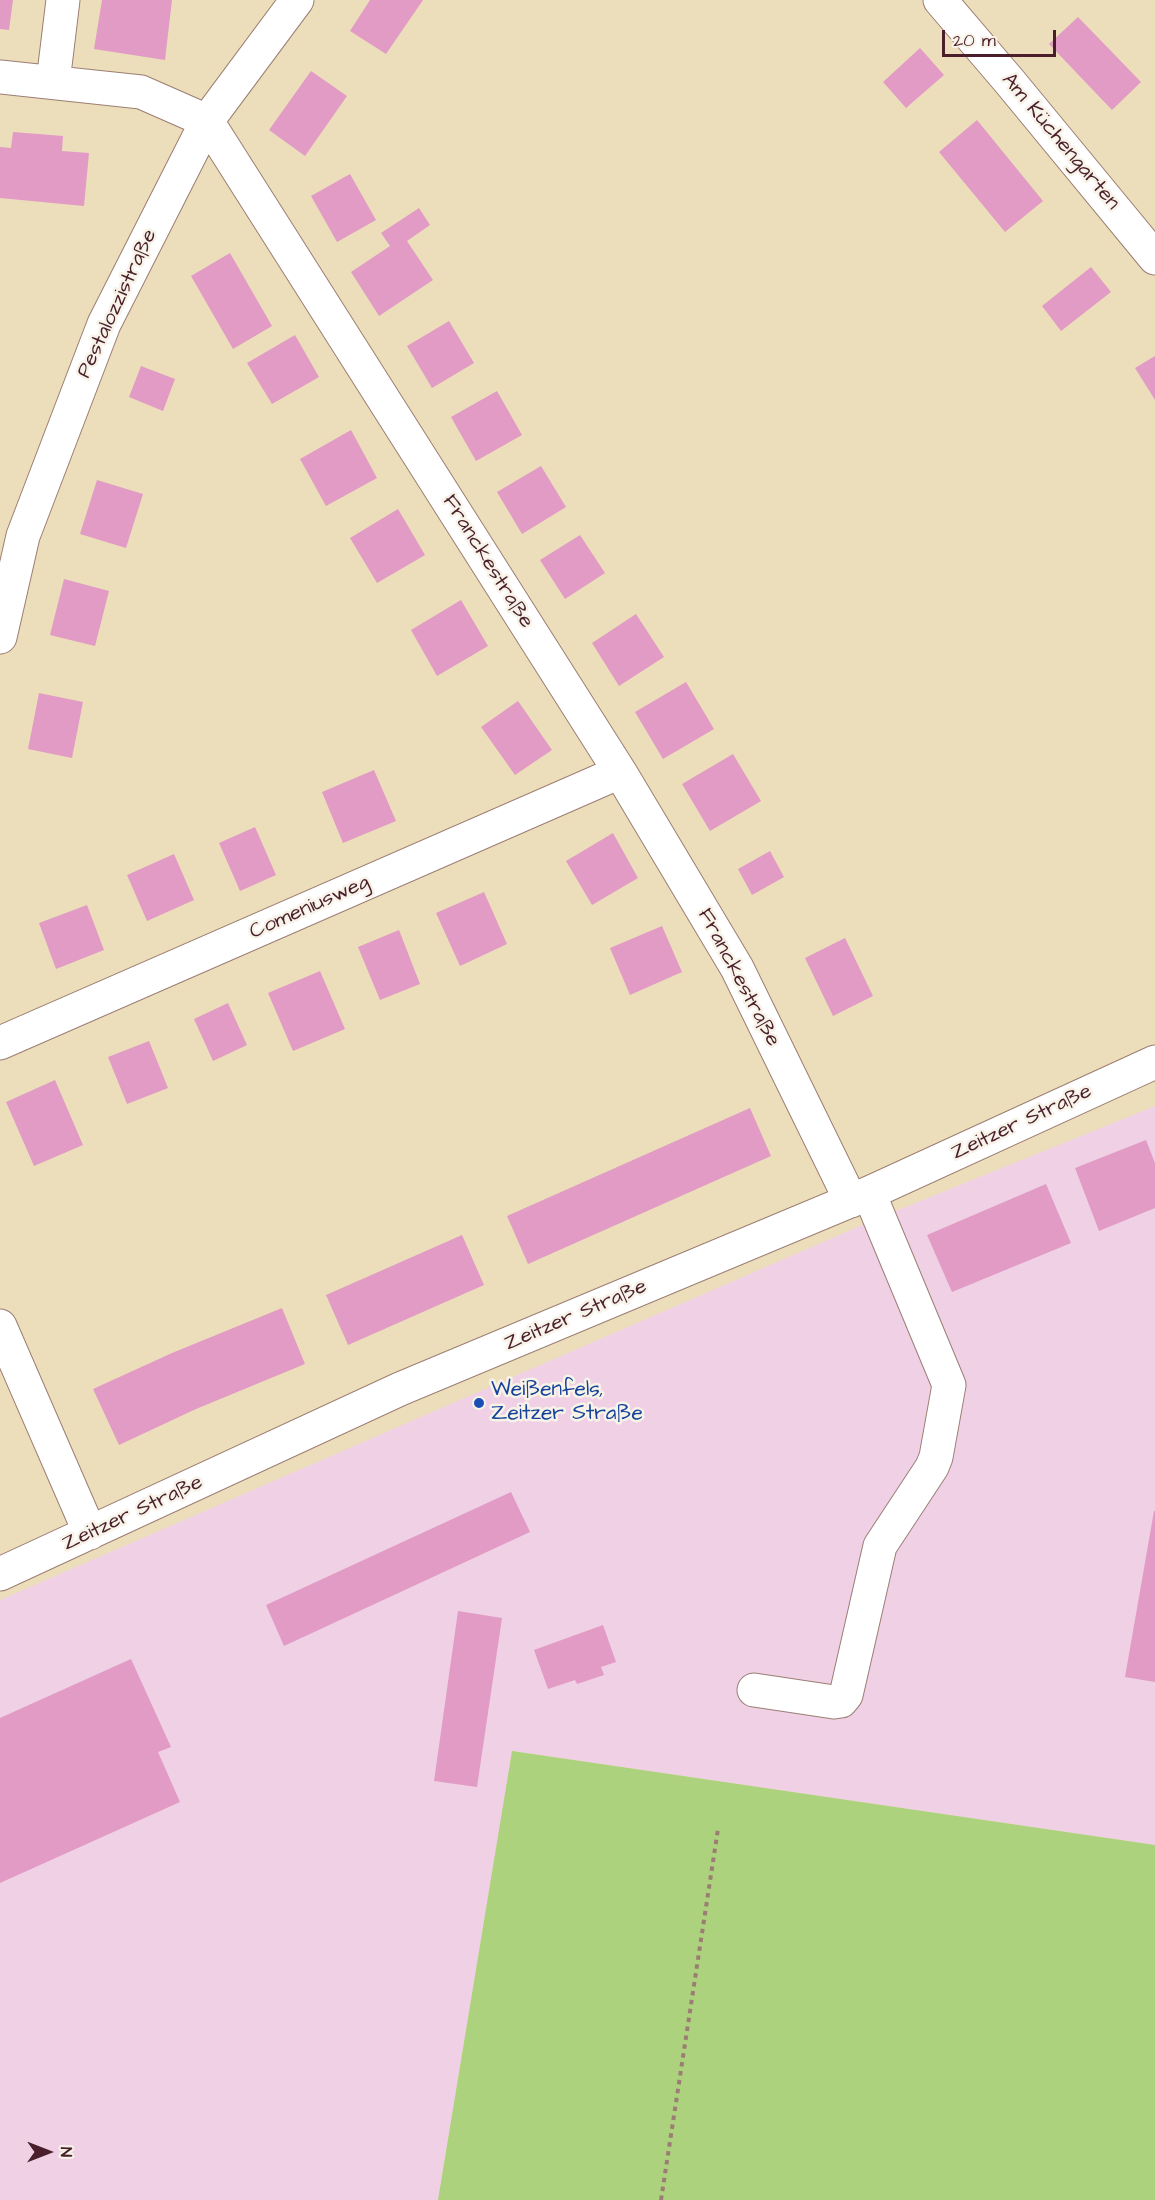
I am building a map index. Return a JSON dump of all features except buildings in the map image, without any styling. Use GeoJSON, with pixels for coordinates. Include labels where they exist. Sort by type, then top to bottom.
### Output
{"type":"FeatureCollection","features":[{"type":"Feature","properties":{"kind":"street"},"geometry":{"type":"LineString","coordinates":[[53,82],[63,0]]}},
{"type":"Feature","properties":{"kind":"street","name":"Pestalozzistraße"},"geometry":{"type":"LineString","coordinates":[[0,637],[11,535],[104,324],[207,121],[297,0]]}},
{"type":"Feature","properties":{"kind":"street","name":"Am Küchengarten"},"geometry":{"type":"LineString","coordinates":[[940,0],[1155,258]]}},
{"type":"Feature","properties":{"kind":"street"},"geometry":{"type":"LineString","coordinates":[[0,77],[141,92],[207,121]]}},
{"type":"Feature","properties":{"kind":"street","name":"Franckestraße"},"geometry":{"type":"LineString","coordinates":[[207,121],[620,772],[737,968],[860,1197],[949,1385],[936,1457],[932,1467],[879,1546],[846,1695],[841,1701],[834,1702],[754,1690]]}},
{"type":"Feature","properties":{"kind":"street","name":"Comeniusweg"},"geometry":{"type":"LineString","coordinates":[[0,1043],[620,772]]}},
{"type":"Feature","properties":{"kind":"street","name":"Zeitzer Straße"},"geometry":{"type":"LineString","coordinates":[[0,1574],[400,1389],[860,1197],[1155,1062]]}},
{"type":"Feature","properties":{"kind":"street"},"geometry":{"type":"LineString","coordinates":[[0,1326],[90,1533]]}},
{"type":"Feature","properties":{"kind":"path"},"geometry":{"type":"LineString","coordinates":[[661,2200],[718,1829]]}},
{"type":"Feature","properties":{"kind":"shaded area"},"geometry":{"type":"Polygon","coordinates":[[[1155,1106],[1155,1845],[512,1751],[438,2200],[0,2200],[0,1600],[876,1219],[1155,1106]]]}},
{"type":"Feature","properties":{"kind":"green space"},"geometry":{"type":"Polygon","coordinates":[[[512,1751],[1155,1845],[1155,2200],[438,2200],[512,1751]]]}},
{"type":"Feature","properties":{"kind":"place","name":"Weißenfels, Zeitzer Straße"},"geometry":{"type":"Point","coordinates":[479,1403]}}]}
